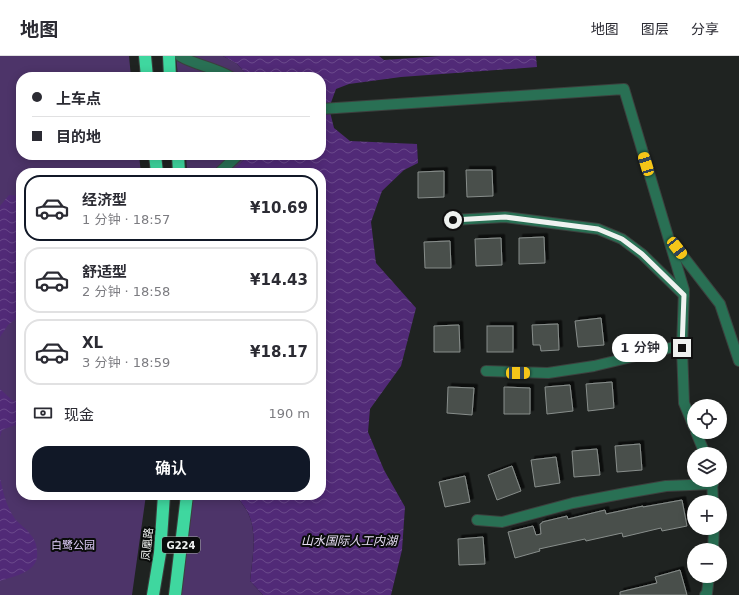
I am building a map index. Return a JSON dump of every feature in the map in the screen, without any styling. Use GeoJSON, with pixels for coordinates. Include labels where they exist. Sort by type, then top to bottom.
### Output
{"type":"FeatureCollection","features":[{"type":"Feature","properties":{"kind":"highway"},"geometry":{"type":"LineString","coordinates":[[145,56],[147,72]]}},
{"type":"Feature","properties":{"kind":"highway"},"geometry":{"type":"LineString","coordinates":[[168,56],[170,72]]}},
{"type":"Feature","properties":{"kind":"highway","name":"凤凰路"},"geometry":{"type":"LineString","coordinates":[[154,595],[160,553],[164,500]]}},
{"type":"Feature","properties":{"kind":"highway","name":"G224"},"geometry":{"type":"LineString","coordinates":[[175,595],[186,500]]}},
{"type":"Feature","properties":{"kind":"street"},"geometry":{"type":"LineString","coordinates":[[180,56],[187,60],[222,72]]}},
{"type":"Feature","properties":{"kind":"street"},"geometry":{"type":"LineString","coordinates":[[326,109],[624,89],[684,295],[682,345],[684,403],[687,410]]}},
{"type":"Feature","properties":{"kind":"street"},"geometry":{"type":"LineString","coordinates":[[224,168],[233,160]]}},
{"type":"Feature","properties":{"kind":"street"},"geometry":{"type":"LineString","coordinates":[[453,220],[505,217],[598,229],[622,239],[642,254],[684,295]]}},
{"type":"Feature","properties":{"kind":"street"},"geometry":{"type":"LineString","coordinates":[[668,237],[720,304],[739,361]]}},
{"type":"Feature","properties":{"kind":"street"},"geometry":{"type":"LineString","coordinates":[[486,371],[548,372],[594,366],[682,345]]}},
{"type":"Feature","properties":{"kind":"street"},"geometry":{"type":"LineString","coordinates":[[478,520],[502,522],[573,503],[666,486],[687,484]]}},
{"type":"Feature","properties":{"kind":"street"},"geometry":{"type":"LineString","coordinates":[[705,595],[708,583]]}},
{"type":"Feature","properties":{"kind":"green space","name":"白鹭公园"},"geometry":{"type":"Polygon","coordinates":[[[0,56],[129,56],[131,72],[16,72],[16,160],[140,160],[140,168],[16,168],[16,500],[145,500],[132,595],[0,595],[0,56]]]}},
{"type":"Feature","properties":{"kind":"green space"},"geometry":{"type":"Polygon","coordinates":[[[176,56],[223,56],[237,64],[244,72],[178,72],[176,56]]]}},
{"type":"Feature","properties":{"kind":"green space"},"geometry":{"type":"Polygon","coordinates":[[[186,160],[244,160],[237,168],[187,168],[186,160]]]}},
{"type":"Feature","properties":{"kind":"green space"},"geometry":{"type":"Polygon","coordinates":[[[192,500],[239,500],[248,513],[253,530],[254,547],[250,581],[263,595],[181,595],[192,500]]]}},
{"type":"Feature","properties":{"kind":"water","name":"山水国际人工内湖"},"geometry":{"type":"Polygon","coordinates":[[[223,56],[379,56],[384,60],[441,56],[536,56],[537,67],[401,77],[349,84],[336,89],[329,108],[334,128],[350,141],[417,144],[418,163],[404,170],[382,191],[371,222],[376,263],[416,308],[401,366],[370,409],[368,432],[384,470],[405,507],[402,550],[391,595],[263,595],[250,581],[254,547],[253,530],[248,513],[240,500],[326,500],[326,168],[236,168],[244,160],[326,160],[326,72],[244,72],[237,64],[223,56]]]}},
{"type":"Feature","properties":{"kind":"water"},"geometry":{"type":"Polygon","coordinates":[[[9,195],[16,196],[16,319],[8,325],[0,337],[0,206],[9,195]]]}},
{"type":"Feature","properties":{"kind":"water"},"geometry":{"type":"Polygon","coordinates":[[[0,389],[12,400],[16,401],[16,425],[2,430],[0,437],[0,389]]]}},
{"type":"Feature","properties":{"kind":"water"},"geometry":{"type":"Polygon","coordinates":[[[0,478],[9,509],[15,519],[27,530],[36,544],[37,558],[35,564],[25,572],[0,581],[0,478]]]}},
{"type":"Feature","properties":{"kind":"building"},"geometry":{"type":"Polygon","coordinates":[[[466,170],[492,170],[493,196],[467,197],[466,170]]]}},
{"type":"Feature","properties":{"kind":"building"},"geometry":{"type":"Polygon","coordinates":[[[444,171],[444,197],[418,198],[418,172],[444,171]]]}},
{"type":"Feature","properties":{"kind":"building"},"geometry":{"type":"Polygon","coordinates":[[[544,237],[545,263],[519,264],[519,238],[544,237]]]}},
{"type":"Feature","properties":{"kind":"building"},"geometry":{"type":"Polygon","coordinates":[[[501,238],[502,265],[476,266],[475,239],[501,238]]]}},
{"type":"Feature","properties":{"kind":"building"},"geometry":{"type":"Polygon","coordinates":[[[450,241],[451,268],[425,268],[424,242],[450,241]]]}},
{"type":"Feature","properties":{"kind":"building"},"geometry":{"type":"Polygon","coordinates":[[[601,318],[604,345],[578,347],[575,321],[601,318]]]}},
{"type":"Feature","properties":{"kind":"building"},"geometry":{"type":"Polygon","coordinates":[[[558,324],[559,350],[541,351],[540,345],[533,345],[532,325],[558,324]]]}},
{"type":"Feature","properties":{"kind":"building"},"geometry":{"type":"Polygon","coordinates":[[[459,325],[460,352],[434,352],[434,326],[459,325]]]}},
{"type":"Feature","properties":{"kind":"building"},"geometry":{"type":"Polygon","coordinates":[[[487,326],[513,326],[513,352],[487,352],[487,326]]]}},
{"type":"Feature","properties":{"kind":"building"},"geometry":{"type":"Polygon","coordinates":[[[612,382],[614,408],[588,411],[586,384],[612,382]]]}},
{"type":"Feature","properties":{"kind":"building"},"geometry":{"type":"Polygon","coordinates":[[[570,385],[573,411],[547,414],[545,387],[570,385]]]}},
{"type":"Feature","properties":{"kind":"building"},"geometry":{"type":"Polygon","coordinates":[[[448,387],[474,388],[472,415],[447,413],[448,387]]]}},
{"type":"Feature","properties":{"kind":"building"},"geometry":{"type":"Polygon","coordinates":[[[504,387],[530,388],[530,414],[504,414],[504,387]]]}},
{"type":"Feature","properties":{"kind":"building"},"geometry":{"type":"Polygon","coordinates":[[[640,444],[642,470],[617,472],[615,446],[640,444]]]}},
{"type":"Feature","properties":{"kind":"building"},"geometry":{"type":"Polygon","coordinates":[[[597,449],[600,475],[574,477],[572,451],[597,449]]]}},
{"type":"Feature","properties":{"kind":"building"},"geometry":{"type":"Polygon","coordinates":[[[556,457],[560,483],[535,487],[531,460],[556,457]]]}},
{"type":"Feature","properties":{"kind":"building"},"geometry":{"type":"Polygon","coordinates":[[[512,466],[521,491],[497,500],[488,475],[512,466]]]}},
{"type":"Feature","properties":{"kind":"building"},"geometry":{"type":"Polygon","coordinates":[[[465,476],[470,502],[445,507],[439,482],[465,476]]]}},
{"type":"Feature","properties":{"kind":"building"},"geometry":{"type":"Polygon","coordinates":[[[682,500],[687,526],[662,531],[661,528],[623,537],[622,533],[586,541],[585,539],[539,549],[540,551],[515,558],[508,532],[533,526],[536,535],[541,534],[540,524],[542,522],[567,516],[568,519],[605,510],[606,514],[682,500]]]}},
{"type":"Feature","properties":{"kind":"building"},"geometry":{"type":"Polygon","coordinates":[[[483,537],[485,564],[459,565],[458,539],[483,537]]]}},
{"type":"Feature","properties":{"kind":"building"},"geometry":{"type":"Polygon","coordinates":[[[680,570],[687,595],[620,595],[620,592],[657,583],[655,577],[680,570]]]}},
{"type":"Feature","properties":{"kind":"route"},"geometry":{"type":"LineString","coordinates":[[453,220],[505,217],[598,229],[622,239],[642,254],[684,295],[682,348]]}}]}
